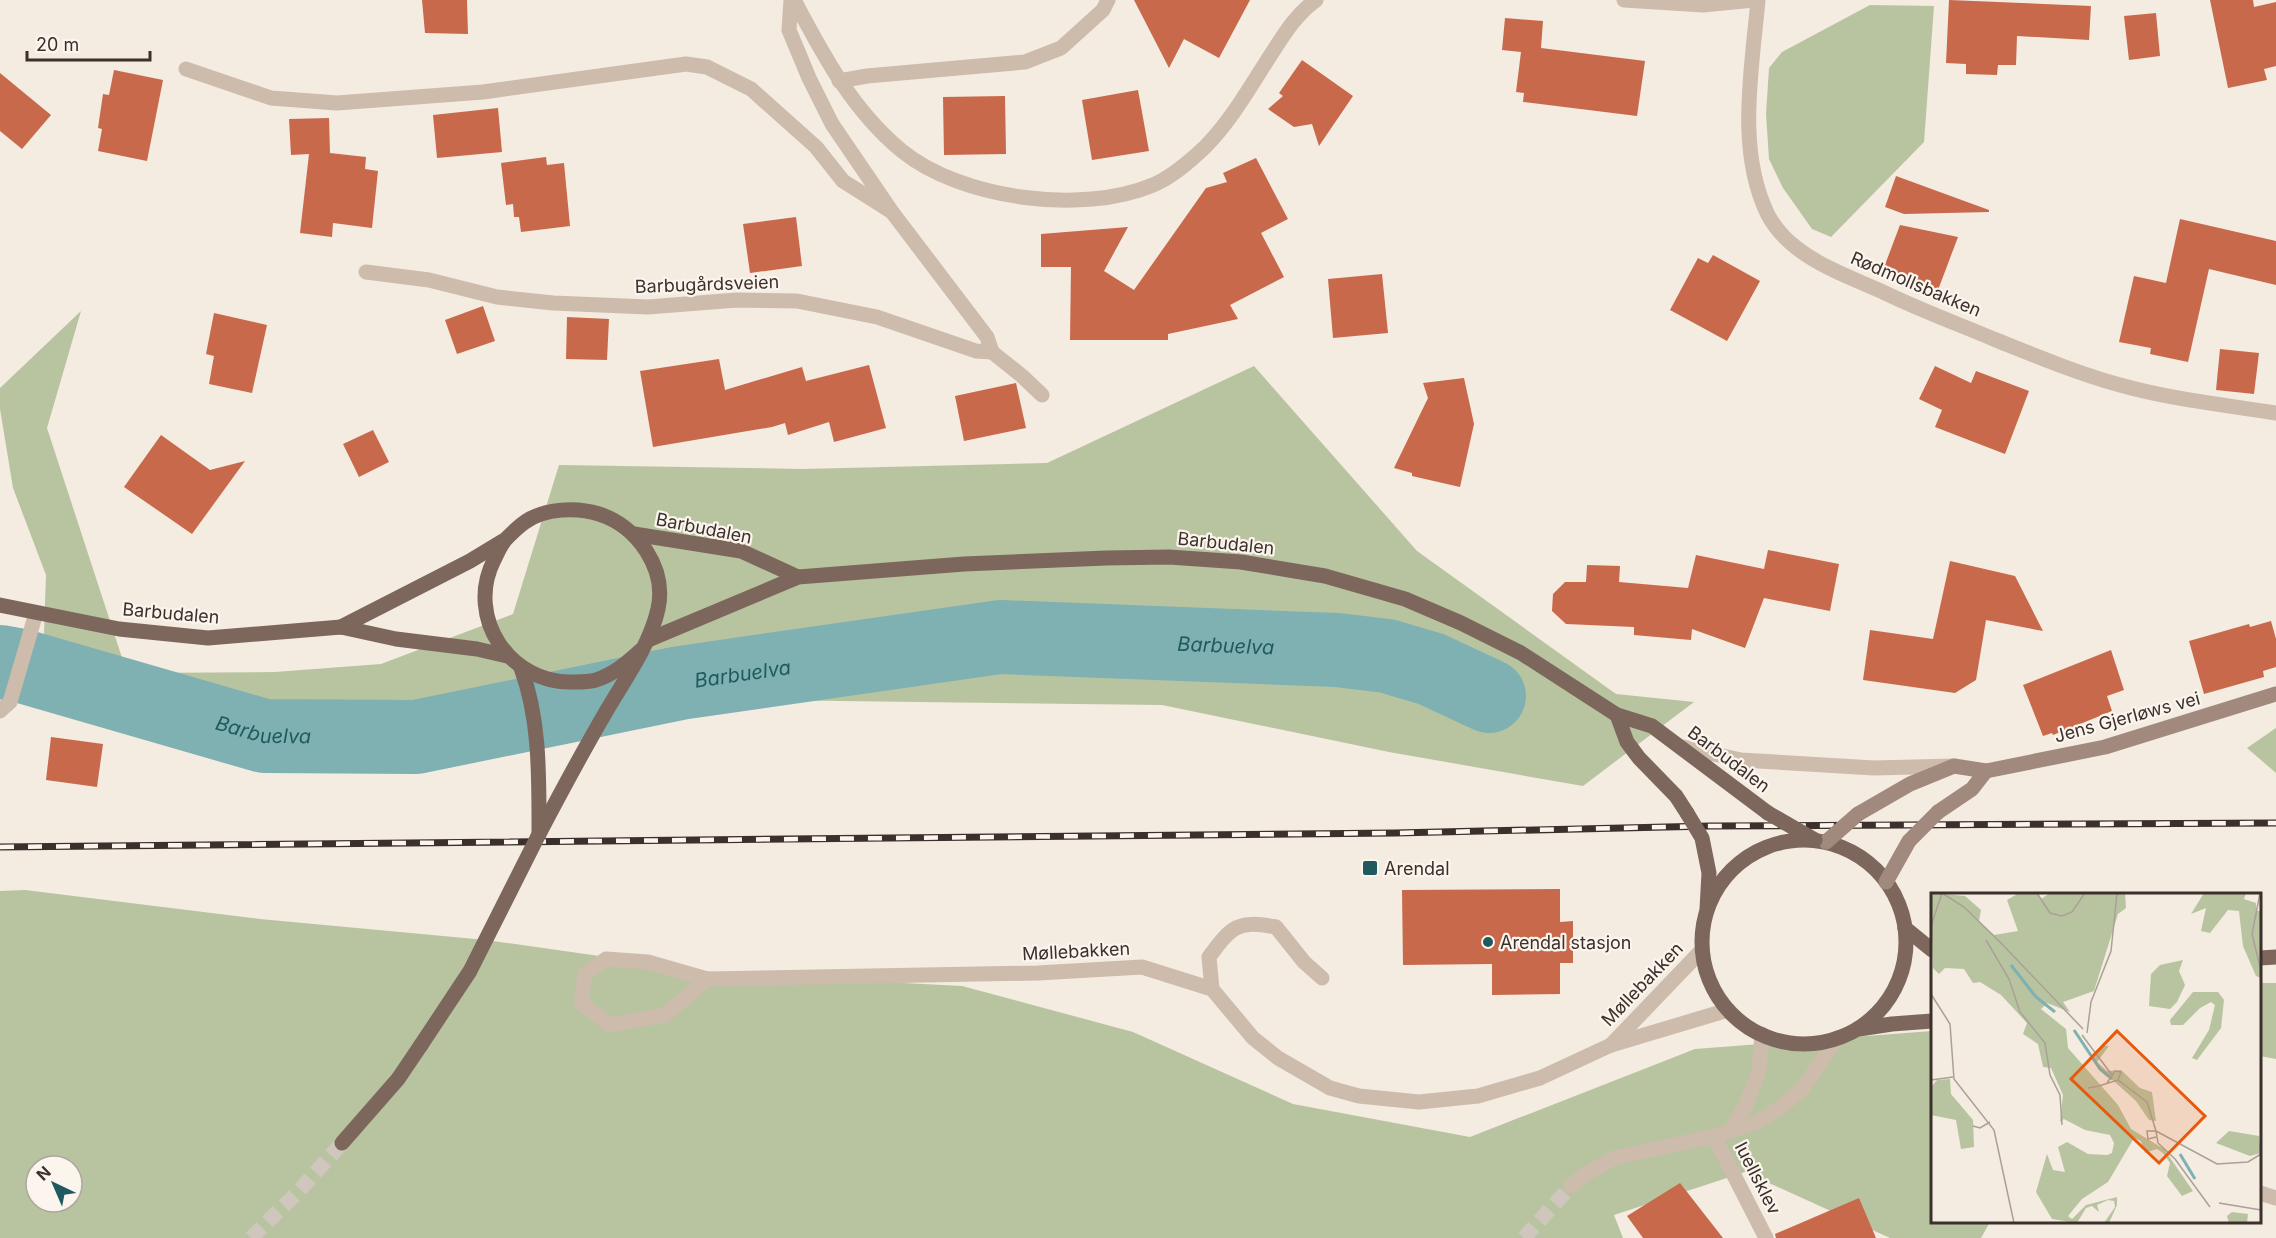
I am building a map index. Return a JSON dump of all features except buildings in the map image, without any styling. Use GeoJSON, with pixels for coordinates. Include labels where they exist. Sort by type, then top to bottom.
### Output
{"type":"FeatureCollection","features":[{"type":"Feature","properties":{"kind":"main road"},"geometry":{"type":"LineString","coordinates":[[342,1143],[398,1079],[470,971],[582,753],[644,645],[658,608],[657,578],[649,553],[634,534],[612,518],[584,509],[542,513],[525,522],[504,540],[487,574],[486,615],[497,643],[521,668],[531,674],[558,683],[595,681],[619,670],[644,645]]}},
{"type":"Feature","properties":{"kind":"main road","name":"Barbudalen"},"geometry":{"type":"LineString","coordinates":[[634,534],[741,552],[798,577]]}},
{"type":"Feature","properties":{"kind":"main road","name":"Barbudalen"},"geometry":{"type":"LineString","coordinates":[[341,627],[470,561],[504,540]]}},
{"type":"Feature","properties":{"kind":"main road","name":"Barbudalen"},"geometry":{"type":"LineString","coordinates":[[644,645],[798,577],[964,564],[1169,557],[1241,562],[1325,576],[1404,599],[1461,623],[1521,653],[1617,715],[1652,726],[1768,813],[1821,841]]}},
{"type":"Feature","properties":{"kind":"main road","name":"Barbudalen"},"geometry":{"type":"LineString","coordinates":[[0,605],[119,628],[208,638],[341,627],[396,639],[477,649],[507,656]]}},
{"type":"Feature","properties":{"kind":"main road"},"geometry":{"type":"LineString","coordinates":[[521,668],[534,707],[539,788],[539,834]]}},
{"type":"Feature","properties":{"kind":"main road","name":"Jens Gjerløws vei"},"geometry":{"type":"LineString","coordinates":[[1954,766],[1986,771],[2104,747],[2276,693]]}},
{"type":"Feature","properties":{"kind":"main road"},"geometry":{"type":"LineString","coordinates":[[1617,715],[1627,742],[1639,758],[1676,796],[1702,838],[1709,873],[1702,950],[1710,982],[1728,1010],[1749,1028],[1762,1034],[1799,1043],[1818,1042],[1837,1038],[1856,1029],[1875,1015],[1890,997],[1900,975],[1905,952],[1905,928],[1901,913],[1886,882],[1870,864],[1856,855],[1821,841],[1795,840],[1776,843],[1741,861],[1726,875],[1707,909]]}},
{"type":"Feature","properties":{"kind":"main road"},"geometry":{"type":"LineString","coordinates":[[1821,841],[1858,814],[1910,784],[1954,766]]}},
{"type":"Feature","properties":{"kind":"main road"},"geometry":{"type":"LineString","coordinates":[[1886,882],[1909,841],[1938,812],[1972,789],[1986,771]]}},
{"type":"Feature","properties":{"kind":"main road"},"geometry":{"type":"LineString","coordinates":[[1905,928],[1931,949]]}},
{"type":"Feature","properties":{"kind":"main road"},"geometry":{"type":"LineString","coordinates":[[2261,958],[2276,957]]}},
{"type":"Feature","properties":{"kind":"main road"},"geometry":{"type":"LineString","coordinates":[[1856,1029],[1931,1021]]}},
{"type":"Feature","properties":{"kind":"street"},"geometry":{"type":"LineString","coordinates":[[793,0],[839,81],[877,128],[902,151],[933,171],[968,186],[1002,195],[1067,200],[1117,196],[1153,185],[1181,168],[1205,147],[1231,117],[1286,30],[1316,0]]}},
{"type":"Feature","properties":{"kind":"street"},"geometry":{"type":"LineString","coordinates":[[793,0],[789,30],[832,124],[891,212],[987,337],[992,352],[1042,395]]}},
{"type":"Feature","properties":{"kind":"street"},"geometry":{"type":"LineString","coordinates":[[839,81],[867,76],[1025,62],[1061,48],[1103,10],[1108,0]]}},
{"type":"Feature","properties":{"kind":"street"},"geometry":{"type":"LineString","coordinates":[[1624,0],[1703,5],[1754,0]]}},
{"type":"Feature","properties":{"kind":"street","name":"Rødmollsbakken"},"geometry":{"type":"LineString","coordinates":[[1758,0],[1749,94],[1752,157],[1757,188],[1769,217],[1783,236],[1798,249],[1826,267],[1913,306],[2038,357],[2119,385],[2179,398],[2276,413]]}},
{"type":"Feature","properties":{"kind":"street"},"geometry":{"type":"LineString","coordinates":[[186,69],[271,98],[338,103],[483,92],[686,64],[707,66],[751,89],[816,147],[843,181],[891,212]]}},
{"type":"Feature","properties":{"kind":"street","name":"Barbugårdsveien"},"geometry":{"type":"LineString","coordinates":[[366,272],[429,280],[497,297],[553,303],[648,307],[737,300],[797,301],[877,317],[976,351],[992,352]]}},
{"type":"Feature","properties":{"kind":"street"},"geometry":{"type":"LineString","coordinates":[[0,711],[10,702],[36,613]]}},
{"type":"Feature","properties":{"kind":"street"},"geometry":{"type":"LineString","coordinates":[[1683,747],[1741,760],[1874,768],[1954,766]]}},
{"type":"Feature","properties":{"kind":"street"},"geometry":{"type":"LineString","coordinates":[[1212,988],[1209,957],[1227,933],[1250,922],[1276,927],[1304,962],[1322,978]]}},
{"type":"Feature","properties":{"kind":"street","name":"Møllebakken"},"geometry":{"type":"LineString","coordinates":[[1611,1045],[1702,950]]}},
{"type":"Feature","properties":{"kind":"street","name":"Møllebakken"},"geometry":{"type":"LineString","coordinates":[[707,979],[665,1016],[610,1025],[581,1003],[585,974],[606,959],[648,962],[707,979],[1038,973],[1142,967],[1212,988],[1253,1038],[1278,1058],[1330,1088],[1359,1096],[1419,1102],[1478,1096],[1539,1078],[1611,1045],[1728,1010]]}},
{"type":"Feature","properties":{"kind":"street"},"geometry":{"type":"LineString","coordinates":[[1730,1131],[1746,1104],[1759,1071],[1762,1034]]}},
{"type":"Feature","properties":{"kind":"street"},"geometry":{"type":"LineString","coordinates":[[1571,1186],[1584,1175],[1614,1158],[1714,1136],[1755,1123],[1780,1108],[1803,1088],[1837,1038]]}},
{"type":"Feature","properties":{"kind":"street","name":"Iuellsklev"},"geometry":{"type":"LineString","coordinates":[[1714,1136],[1766,1238]]}},
{"type":"Feature","properties":{"kind":"street"},"geometry":{"type":"LineString","coordinates":[[2261,1194],[2276,1198]]}},
{"type":"Feature","properties":{"kind":"green space"},"geometry":{"type":"Polygon","coordinates":[[[1870,5],[1934,6],[1924,142],[1831,237],[1812,229],[1783,188],[1769,159],[1766,114],[1769,68],[1782,52],[1870,5]]]}},
{"type":"Feature","properties":{"kind":"green space"},"geometry":{"type":"Polygon","coordinates":[[[81,311],[47,428],[127,673],[275,672],[381,664],[513,614],[559,465],[803,469],[1047,463],[1254,366],[1417,551],[1616,694],[1694,702],[1583,786],[1389,752],[1162,705],[682,699],[441,752],[205,740],[42,692],[46,575],[13,488],[0,409],[0,388],[81,311]]]}},
{"type":"Feature","properties":{"kind":"green space"},"geometry":{"type":"Polygon","coordinates":[[[2276,728],[2276,773],[2247,748],[2276,728]]]}},
{"type":"Feature","properties":{"kind":"green space"},"geometry":{"type":"Polygon","coordinates":[[[25,890],[260,919],[486,940],[726,974],[962,986],[1133,1032],[1293,1104],[1470,1137],[1695,1049],[1931,1031],[1931,1223],[1989,1223],[1981,1238],[1890,1238],[1745,1172],[1614,1215],[1623,1238],[0,1238],[0,891],[25,890]]]}},
{"type":"Feature","properties":{"kind":"green space"},"geometry":{"type":"Polygon","coordinates":[[[2261,983],[2276,983],[2276,1059],[2261,1056],[2261,983]]]}},
{"type":"Feature","properties":{"kind":"waterway","name":"Barbuelva"},"geometry":{"type":"LineString","coordinates":[[0,662],[22,666],[264,736],[416,737],[680,683],[1000,637],[1337,650],[1387,656],[1431,669],[1489,696]]}},
{"type":"Feature","properties":{"kind":"tunnel"},"geometry":{"type":"LineString","coordinates":[[251,1238],[298,1192],[342,1143]]}},
{"type":"Feature","properties":{"kind":"tunnel"},"geometry":{"type":"LineString","coordinates":[[1524,1238],[1571,1186]]}},
{"type":"Feature","properties":{"kind":"railway"},"geometry":{"type":"LineString","coordinates":[[0,847],[1395,833],[1710,826],[2276,823]]}},
{"type":"Feature","properties":{"kind":"place","name":"Arendal"},"geometry":{"type":"Point","coordinates":[1370,868]}},
{"type":"Feature","properties":{"kind":"place","name":"Arendal stasjon"},"geometry":{"type":"Point","coordinates":[1488,942]}}]}
